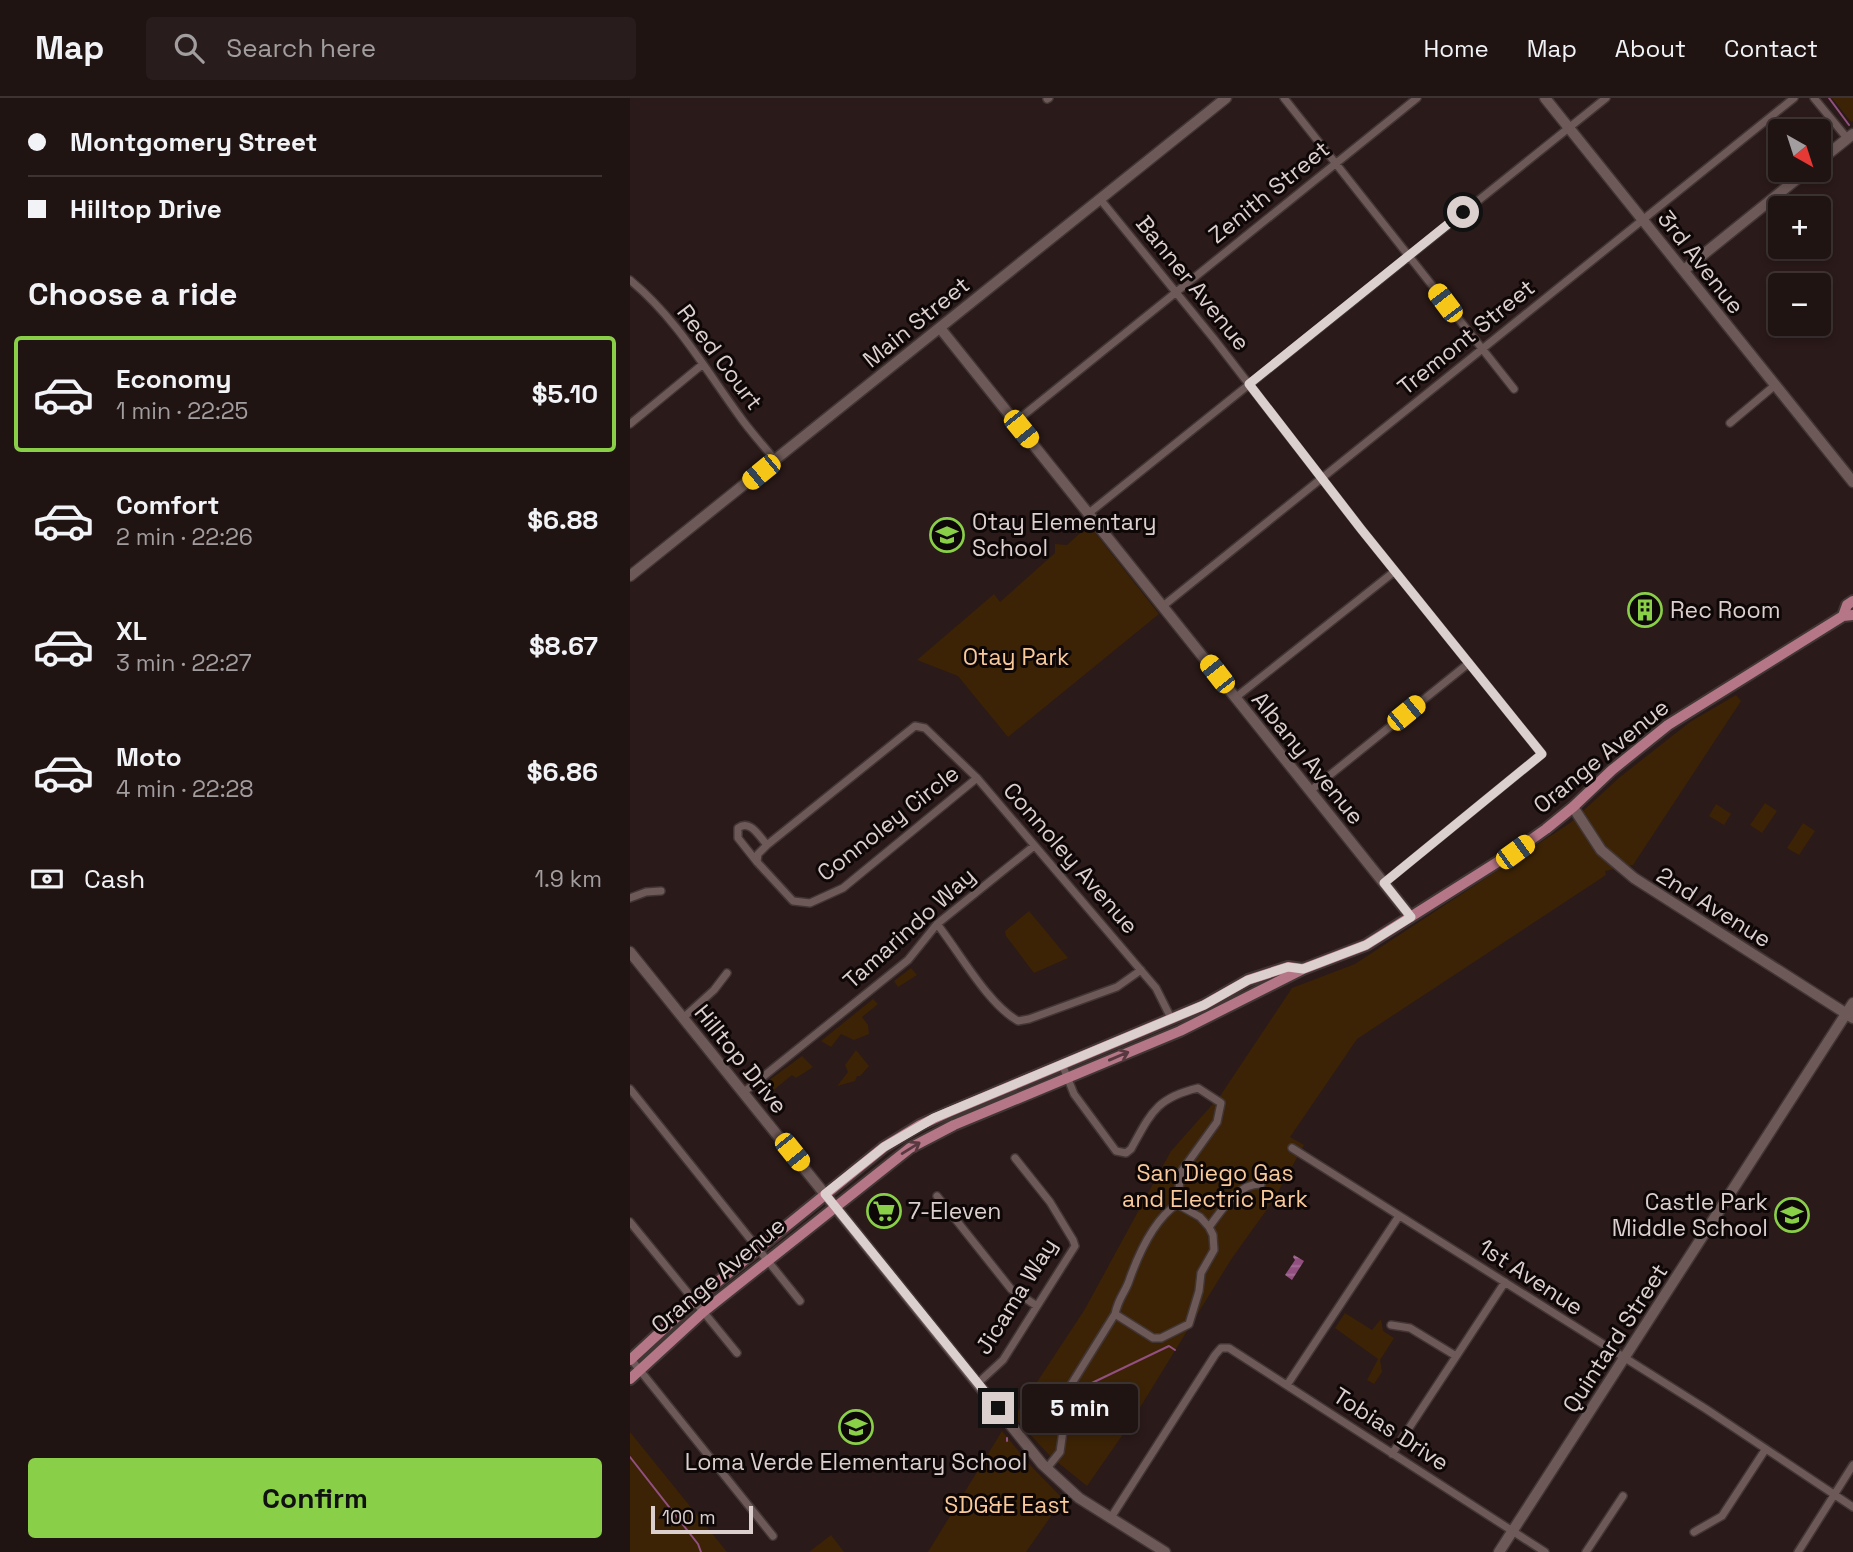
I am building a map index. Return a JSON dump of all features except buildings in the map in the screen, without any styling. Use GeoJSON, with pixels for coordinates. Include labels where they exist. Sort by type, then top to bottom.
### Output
{"type":"FeatureCollection","features":[{"type":"Feature","properties":{"kind":"main road","name":"Main Street"},"geometry":{"type":"LineString","coordinates":[[630,576],[1226,98]]}},
{"type":"Feature","properties":{"kind":"main road","name":"3rd Avenue"},"geometry":{"type":"LineString","coordinates":[[1545,98],[1853,482]]}},
{"type":"Feature","properties":{"kind":"main road"},"geometry":{"type":"LineString","coordinates":[[1831,151],[1850,136]]}},
{"type":"Feature","properties":{"kind":"main road"},"geometry":{"type":"LineString","coordinates":[[1684,270],[1793,182]]}},
{"type":"Feature","properties":{"kind":"main road","name":"Albany Avenue"},"geometry":{"type":"LineString","coordinates":[[940,328],[1411,917]]}},
{"type":"Feature","properties":{"kind":"main road","name":"Orange Avenue"},"geometry":{"type":"LineString","coordinates":[[634,1375],[703,1312],[767,1260],[893,1160],[930,1136],[1177,1032],[1303,969],[1366,945],[1515,852],[1573,807],[1612,770],[1668,725],[1848,616],[1847,605],[1853,601]]}},
{"type":"Feature","properties":{"kind":"main road","name":"2nd Avenue"},"geometry":{"type":"LineString","coordinates":[[1573,807],[1601,850],[1634,878],[1850,1016]]}},
{"type":"Feature","properties":{"kind":"main road","name":"Hilltop Drive"},"geometry":{"type":"LineString","coordinates":[[630,952],[1047,1468],[1079,1498],[1165,1552]]}},
{"type":"Feature","properties":{"kind":"main road","name":"Orange Avenue"},"geometry":{"type":"LineString","coordinates":[[630,1359],[694,1301],[825,1194],[884,1147],[920,1125],[1204,1005],[1248,980],[1288,967],[1303,969]]}},
{"type":"Feature","properties":{"kind":"main road","name":"Quintard Street"},"geometry":{"type":"LineString","coordinates":[[1499,1552],[1850,1016],[1853,1003]]}},
{"type":"Feature","properties":{"kind":"main road"},"geometry":{"type":"LineString","coordinates":[[1171,1018],[1177,1032]]}},
{"type":"Feature","properties":{"kind":"street"},"geometry":{"type":"LineString","coordinates":[[1284,98],[1514,388]]}},
{"type":"Feature","properties":{"kind":"street","name":"Zenith Street"},"geometry":{"type":"LineString","coordinates":[[1015,422],[1417,98]]}},
{"type":"Feature","properties":{"kind":"street"},"geometry":{"type":"LineString","coordinates":[[1089,513],[1606,98]]}},
{"type":"Feature","properties":{"kind":"street","name":"Tremont Street"},"geometry":{"type":"LineString","coordinates":[[1163,606],[1794,98]]}},
{"type":"Feature","properties":{"kind":"street"},"geometry":{"type":"LineString","coordinates":[[1814,98],[1850,136]]}},
{"type":"Feature","properties":{"kind":"street","name":"Banner Avenue"},"geometry":{"type":"LineString","coordinates":[[1100,199],[1542,754],[1384,883]]}},
{"type":"Feature","properties":{"kind":"street","name":"Reed Court"},"geometry":{"type":"LineString","coordinates":[[630,280],[652,298],[775,460]]}},
{"type":"Feature","properties":{"kind":"street"},"geometry":{"type":"LineString","coordinates":[[630,424],[703,364]]}},
{"type":"Feature","properties":{"kind":"street"},"geometry":{"type":"LineString","coordinates":[[1730,423],[1774,386]]}},
{"type":"Feature","properties":{"kind":"street"},"geometry":{"type":"LineString","coordinates":[[1236,698],[1395,571]]}},
{"type":"Feature","properties":{"kind":"street"},"geometry":{"type":"LineString","coordinates":[[1310,791],[1469,663]]}},
{"type":"Feature","properties":{"kind":"street","name":"Connoley Circle"},"geometry":{"type":"LineString","coordinates":[[757,862],[758,854],[767,845],[913,727],[920,726],[930,732]]}},
{"type":"Feature","properties":{"kind":"street","name":"Connoley Avenue"},"geometry":{"type":"LineString","coordinates":[[930,732],[977,778],[1156,988],[1171,1018]]}},
{"type":"Feature","properties":{"kind":"street","name":"Connoley Circle"},"geometry":{"type":"LineString","coordinates":[[767,845],[748,825],[737,828],[738,838],[793,901],[810,903],[843,888],[977,778]]}},
{"type":"Feature","properties":{"kind":"street","name":"Tamarindo Way"},"geometry":{"type":"LineString","coordinates":[[744,1092],[908,960],[937,924],[1034,846]]}},
{"type":"Feature","properties":{"kind":"street"},"geometry":{"type":"LineString","coordinates":[[630,898],[646,892],[662,891]]}},
{"type":"Feature","properties":{"kind":"street"},"geometry":{"type":"LineString","coordinates":[[937,924],[991,996],[1009,1016],[1018,1021],[1117,987],[1140,970]]}},
{"type":"Feature","properties":{"kind":"street"},"geometry":{"type":"LineString","coordinates":[[683,1018],[715,990],[727,974]]}},
{"type":"Feature","properties":{"kind":"street"},"geometry":{"type":"LineString","coordinates":[[1047,1468],[1060,1452],[1069,1388],[1115,1314],[1120,1295],[1155,1228],[1177,1204],[1181,1172],[1213,1128],[1221,1103],[1198,1088],[1180,1091],[1154,1110],[1131,1149],[1126,1153],[1116,1151],[1074,1094],[1062,1064]]}},
{"type":"Feature","properties":{"kind":"street"},"geometry":{"type":"LineString","coordinates":[[630,1089],[800,1301]]}},
{"type":"Feature","properties":{"kind":"street","name":"1st Avenue"},"geometry":{"type":"LineString","coordinates":[[1292,1149],[1706,1409],[1853,1507]]}},
{"type":"Feature","properties":{"kind":"street","name":"Jicama Way"},"geometry":{"type":"LineString","coordinates":[[978,1383],[1003,1360],[1074,1246],[1050,1202],[1015,1158]]}},
{"type":"Feature","properties":{"kind":"street"},"geometry":{"type":"LineString","coordinates":[[1209,1227],[1233,1196],[1252,1183],[1261,1184]]}},
{"type":"Feature","properties":{"kind":"street"},"geometry":{"type":"LineString","coordinates":[[937,1196],[1011,1289],[1037,1306]]}},
{"type":"Feature","properties":{"kind":"street"},"geometry":{"type":"LineString","coordinates":[[1115,1314],[1153,1338],[1161,1338],[1189,1324],[1201,1273],[1214,1250],[1213,1235],[1200,1217],[1177,1204]]}},
{"type":"Feature","properties":{"kind":"street"},"geometry":{"type":"LineString","coordinates":[[1287,1385],[1399,1216]]}},
{"type":"Feature","properties":{"kind":"street"},"geometry":{"type":"LineString","coordinates":[[630,1222],[737,1353]]}},
{"type":"Feature","properties":{"kind":"street"},"geometry":{"type":"LineString","coordinates":[[1392,1454],[1505,1282]]}},
{"type":"Feature","properties":{"kind":"street"},"geometry":{"type":"LineString","coordinates":[[1391,1325],[1410,1328],[1456,1356]]}},
{"type":"Feature","properties":{"kind":"street","name":"Tobias Drive"},"geometry":{"type":"LineString","coordinates":[[1110,1519],[1215,1354],[1221,1348],[1229,1348],[1545,1552]]}},
{"type":"Feature","properties":{"kind":"street"},"geometry":{"type":"LineString","coordinates":[[630,1359],[634,1375],[774,1536]]}},
{"type":"Feature","properties":{"kind":"street"},"geometry":{"type":"LineString","coordinates":[[1694,1532],[1722,1516],[1765,1450]]}},
{"type":"Feature","properties":{"kind":"street"},"geometry":{"type":"LineString","coordinates":[[1798,1552],[1853,1465]]}},
{"type":"Feature","properties":{"kind":"street"},"geometry":{"type":"LineString","coordinates":[[1586,1552],[1623,1496]]}},
{"type":"Feature","properties":{"kind":"green space"},"geometry":{"type":"Polygon","coordinates":[[[1832,98],[1853,98],[1853,121],[1851,122],[1832,98]]]}},
{"type":"Feature","properties":{"kind":"green space","name":"Otay Park"},"geometry":{"type":"Polygon","coordinates":[[[1089,525],[1159,614],[1008,737],[958,676],[917,660],[994,594],[1000,602],[1055,553],[1055,544],[1067,545],[1089,525]]]}},
{"type":"Feature","properties":{"kind":"green space","name":"San Diego Gas and Electric Park"},"geometry":{"type":"Polygon","coordinates":[[[1736,695],[1741,701],[1633,865],[1605,871],[1606,875],[1357,1039],[1290,1137],[1304,1145],[1273,1201],[1232,1258],[1128,1427],[1087,1486],[1051,1457],[1014,1417],[1085,1309],[1171,1151],[1220,1096],[1292,988],[1355,964],[1570,823],[1620,777],[1690,722],[1736,695]]]}},
{"type":"Feature","properties":{"kind":"green space"},"geometry":{"type":"Polygon","coordinates":[[[1765,803],[1777,811],[1762,833],[1750,825],[1765,803]]]}},
{"type":"Feature","properties":{"kind":"green space"},"geometry":{"type":"Polygon","coordinates":[[[1716,804],[1731,814],[1724,825],[1709,816],[1716,804]]]}},
{"type":"Feature","properties":{"kind":"green space"},"geometry":{"type":"Polygon","coordinates":[[[1803,823],[1815,831],[1799,855],[1787,848],[1803,823]]]}},
{"type":"Feature","properties":{"kind":"green space"},"geometry":{"type":"Polygon","coordinates":[[[1029,911],[1068,958],[1034,973],[1005,931],[1029,911]]]}},
{"type":"Feature","properties":{"kind":"green space"},"geometry":{"type":"Polygon","coordinates":[[[911,968],[917,975],[898,987],[894,981],[911,968]]]}},
{"type":"Feature","properties":{"kind":"green space"},"geometry":{"type":"Polygon","coordinates":[[[873,999],[878,1004],[862,1017],[868,1025],[869,1034],[854,1040],[841,1034],[831,1047],[821,1041],[873,999]]]}},
{"type":"Feature","properties":{"kind":"green space"},"geometry":{"type":"Polygon","coordinates":[[[856,1050],[869,1066],[855,1081],[837,1086],[848,1072],[845,1065],[856,1050]]]}},
{"type":"Feature","properties":{"kind":"green space"},"geometry":{"type":"Polygon","coordinates":[[[802,1056],[813,1067],[796,1078],[792,1075],[771,1092],[760,1087],[802,1056]]]}},
{"type":"Feature","properties":{"kind":"green space"},"geometry":{"type":"Polygon","coordinates":[[[1345,1313],[1372,1330],[1381,1319],[1383,1331],[1394,1338],[1380,1360],[1382,1372],[1374,1384],[1367,1380],[1378,1359],[1335,1328],[1345,1313]]]}},
{"type":"Feature","properties":{"kind":"green space","name":"SDG&E East"},"geometry":{"type":"Polygon","coordinates":[[[1002,1431],[1063,1499],[1026,1552],[928,1552],[1002,1431]]]}},
{"type":"Feature","properties":{"kind":"green space"},"geometry":{"type":"Polygon","coordinates":[[[630,1432],[727,1552],[630,1552],[630,1432]]]}},
{"type":"Feature","properties":{"kind":"green space"},"geometry":{"type":"Polygon","coordinates":[[[831,1535],[844,1552],[809,1552],[831,1535]]]}},
{"type":"Feature","properties":{"kind":"shaded area"},"geometry":{"type":"Polygon","coordinates":[[[1294,1255],[1304,1261],[1292,1280],[1285,1275],[1295,1260],[1294,1255]]]}},
{"type":"Feature","properties":{"kind":"waterway"},"geometry":{"type":"LineString","coordinates":[[1829,98],[1849,125]]}},
{"type":"Feature","properties":{"kind":"waterway"},"geometry":{"type":"LineString","coordinates":[[1071,1393],[1169,1346],[1175,1350]]}},
{"type":"Feature","properties":{"kind":"waterway"},"geometry":{"type":"LineString","coordinates":[[1023,1418],[1066,1396]]}},
{"type":"Feature","properties":{"kind":"waterway"},"geometry":{"type":"LineString","coordinates":[[630,1457],[698,1544],[701,1552]]}},
{"type":"Feature","properties":{"kind":"place","name":"Otay Elementary School"},"geometry":{"type":"Point","coordinates":[947,535]}},
{"type":"Feature","properties":{"kind":"place","name":"Rec Room"},"geometry":{"type":"Point","coordinates":[1645,610]}},
{"type":"Feature","properties":{"kind":"place","name":"7-Eleven"},"geometry":{"type":"Point","coordinates":[884,1211]}},
{"type":"Feature","properties":{"kind":"place","name":"Castle Park Middle School"},"geometry":{"type":"Point","coordinates":[1792,1215]}},
{"type":"Feature","properties":{"kind":"place","name":"Loma Verde Elementary School"},"geometry":{"type":"Point","coordinates":[856,1427]}},
{"type":"Feature","properties":{"kind":"route"},"geometry":{"type":"LineString","coordinates":[[998,1408],[825,1194],[884,1147],[920,1125],[1204,1005],[1248,980],[1288,967],[1303,969],[1366,945],[1411,917],[1384,883],[1542,754],[1361,529],[1249,384],[1463,212]]}}]}
